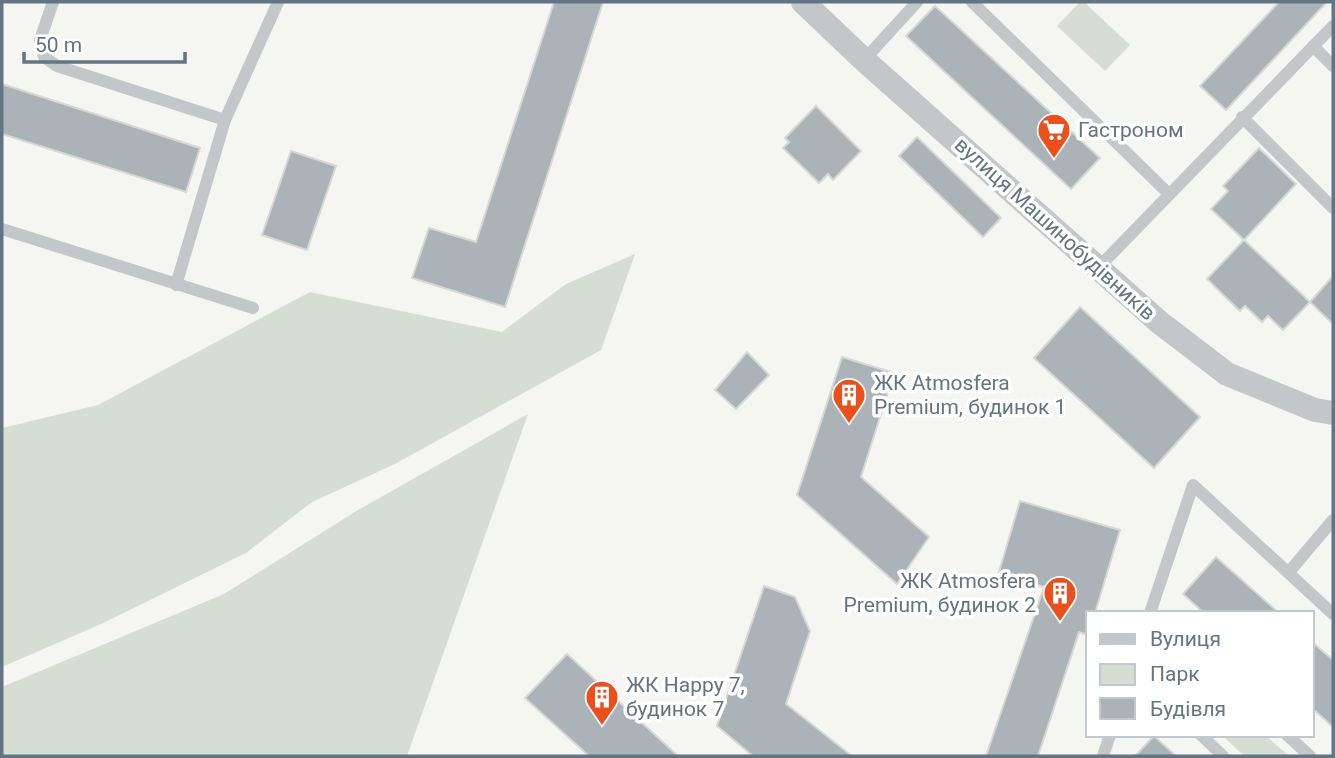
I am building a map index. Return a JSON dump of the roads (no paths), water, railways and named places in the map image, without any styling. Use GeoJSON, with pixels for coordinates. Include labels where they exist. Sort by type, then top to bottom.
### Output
{"type":"FeatureCollection","features":[{"type":"Feature","properties":{"kind":"street","name":"вулиця Машинобудівників"},"geometry":{"type":"LineString","coordinates":[[803,2],[864,60],[1158,322],[1227,374],[1315,410],[1333,413]]}},
{"type":"Feature","properties":{"kind":"lane"},"geometry":{"type":"LineString","coordinates":[[52,2],[40,40],[44,57],[57,66],[225,120]]}},
{"type":"Feature","properties":{"kind":"lane"},"geometry":{"type":"LineString","coordinates":[[176,285],[225,120],[278,2]]}},
{"type":"Feature","properties":{"kind":"lane"},"geometry":{"type":"LineString","coordinates":[[864,60],[917,2]]}},
{"type":"Feature","properties":{"kind":"lane"},"geometry":{"type":"LineString","coordinates":[[972,2],[1169,194]]}},
{"type":"Feature","properties":{"kind":"lane"},"geometry":{"type":"LineString","coordinates":[[1098,268],[1333,26]]}},
{"type":"Feature","properties":{"kind":"lane"},"geometry":{"type":"LineString","coordinates":[[1313,46],[1333,66]]}},
{"type":"Feature","properties":{"kind":"lane"},"geometry":{"type":"LineString","coordinates":[[1242,117],[1333,208]]}},
{"type":"Feature","properties":{"kind":"lane"},"geometry":{"type":"LineString","coordinates":[[2,229],[253,308]]}},
{"type":"Feature","properties":{"kind":"lane"},"geometry":{"type":"LineString","coordinates":[[1151,611],[1193,485],[1333,614]]}},
{"type":"Feature","properties":{"kind":"lane"},"geometry":{"type":"LineString","coordinates":[[1289,572],[1333,520]]}},
{"type":"Feature","properties":{"kind":"lane"},"geometry":{"type":"LineString","coordinates":[[1103,756],[1110,737]]}},
{"type":"Feature","properties":{"kind":"lane"},"geometry":{"type":"LineString","coordinates":[[1203,737],[1223,756]]}},
{"type":"Feature","properties":{"kind":"lane"},"geometry":{"type":"LineString","coordinates":[[1289,737],[1310,756]]}},
{"type":"Feature","properties":{"kind":"place","name":"Гастроном"},"geometry":{"type":"Point","coordinates":[1054,160]}},
{"type":"Feature","properties":{"kind":"place","name":"ЖК Atmosfera Premium, будинок 1"},"geometry":{"type":"Point","coordinates":[849,425]}},
{"type":"Feature","properties":{"kind":"place","name":"ЖК Atmosfera Premium, будинок 2"},"geometry":{"type":"Point","coordinates":[1060,623]}},
{"type":"Feature","properties":{"kind":"place","name":"ЖК Happy 7, будинок 7"},"geometry":{"type":"Point","coordinates":[602,727]}}]}
